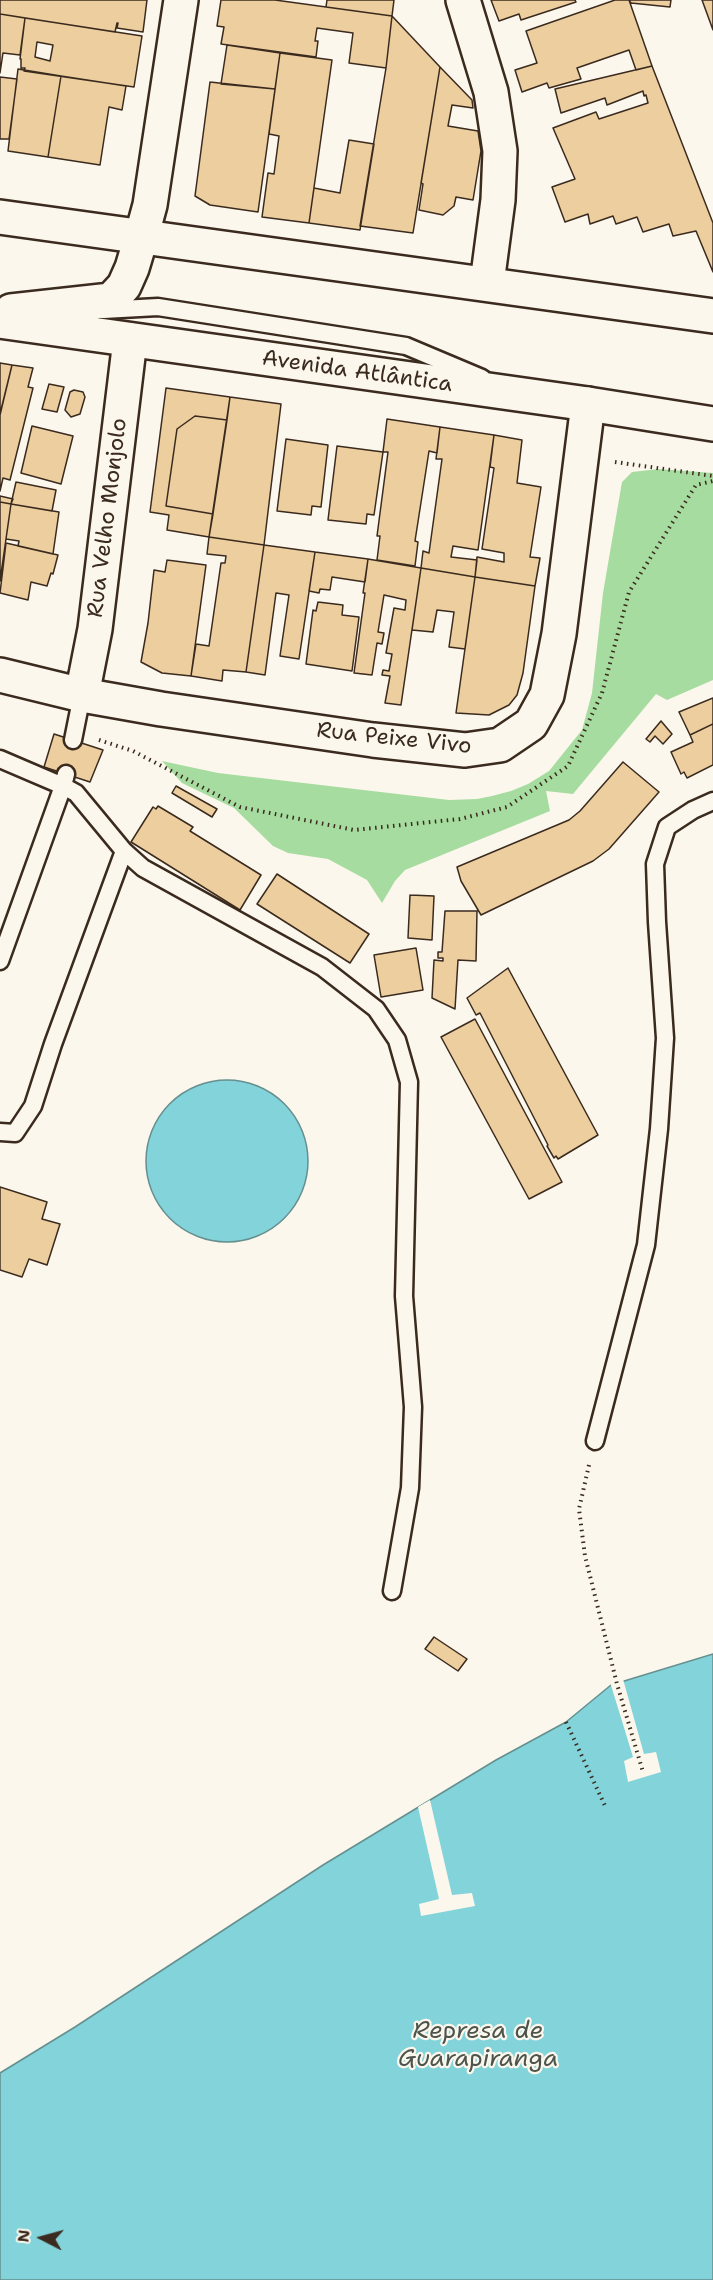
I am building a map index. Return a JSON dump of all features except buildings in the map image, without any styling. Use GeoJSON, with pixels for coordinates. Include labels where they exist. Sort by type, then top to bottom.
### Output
{"type":"FeatureCollection","features":[{"type":"Feature","properties":{"kind":"street"},"geometry":{"type":"LineString","coordinates":[[0,313],[111,300],[123,286],[132,268],[150,205],[181,0]]}},
{"type":"Feature","properties":{"kind":"street"},"geometry":{"type":"LineString","coordinates":[[463,0],[491,92],[500,151],[498,200],[487,283]]}},
{"type":"Feature","properties":{"kind":"street"},"geometry":{"type":"LineString","coordinates":[[0,217],[713,315]]}},
{"type":"Feature","properties":{"kind":"street","name":"Avenida Atlântica"},"geometry":{"type":"LineString","coordinates":[[0,321],[588,404],[713,424]]}},
{"type":"Feature","properties":{"kind":"street","name":"Rua Velho Monjolo"},"geometry":{"type":"LineString","coordinates":[[82,695],[95,629],[130,340]]}},
{"type":"Feature","properties":{"kind":"street","name":"Rua Peixe Vivo"},"geometry":{"type":"LineString","coordinates":[[0,675],[82,695],[373,740],[465,750],[500,745],[531,724],[547,695],[560,634],[588,404]]}},
{"type":"Feature","properties":{"kind":"lane"},"geometry":{"type":"LineString","coordinates":[[0,313],[158,307],[406,346],[525,395]]}},
{"type":"Feature","properties":{"kind":"lane"},"geometry":{"type":"LineString","coordinates":[[73,740],[82,695]]}},
{"type":"Feature","properties":{"kind":"lane"},"geometry":{"type":"LineString","coordinates":[[0,759],[65,780],[124,851],[143,867],[322,967],[376,1010],[398,1040],[409,1082],[404,1296],[413,1407],[410,1488],[392,1591]]}},
{"type":"Feature","properties":{"kind":"lane"},"geometry":{"type":"LineString","coordinates":[[0,961],[65,780]]}},
{"type":"Feature","properties":{"kind":"lane"},"geometry":{"type":"LineString","coordinates":[[595,1441],[646,1245],[659,1129],[665,1038],[655,864],[667,828],[693,810],[713,801]]}},
{"type":"Feature","properties":{"kind":"lane"},"geometry":{"type":"LineString","coordinates":[[0,1132],[15,1133],[33,1106],[53,1044],[124,851]]}},
{"type":"Feature","properties":{"kind":"path"},"geometry":{"type":"LineString","coordinates":[[582,457],[713,476]]}},
{"type":"Feature","properties":{"kind":"path"},"geometry":{"type":"LineString","coordinates":[[595,1441],[579,1509],[585,1556],[617,1684],[644,1772]]}},
{"type":"Feature","properties":{"kind":"path"},"geometry":{"type":"LineString","coordinates":[[566,1722],[606,1808]]}},
{"type":"Feature","properties":{"kind":"green space"},"geometry":{"type":"Polygon","coordinates":[[[659,469],[713,473],[713,680],[667,700],[656,694],[573,794],[546,791],[550,811],[405,870],[395,881],[382,903],[367,880],[328,859],[288,853],[273,846],[234,808],[182,783],[162,761],[218,773],[449,800],[492,796],[528,784],[549,771],[582,730],[592,693],[603,593],[622,482],[632,472],[659,469]]]}},
{"type":"Feature","properties":{"kind":"water"},"geometry":{"type":"Polygon","coordinates":[[[227,1080],[258,1086],[284,1104],[302,1130],[308,1161],[302,1192],[284,1218],[258,1236],[227,1242],[196,1236],[170,1218],[152,1192],[146,1161],[152,1130],[170,1104],[196,1086],[227,1080]]]}},
{"type":"Feature","properties":{"kind":"water","name":"Represa de Guarapiranga"},"geometry":{"type":"Polygon","coordinates":[[[713,1654],[713,2280],[0,2280],[0,2073],[75,2027],[323,1865],[496,1760],[566,1722],[611,1685],[713,1654]]]}},
{"type":"Feature","properties":{"kind":"pier"},"geometry":{"type":"Polygon","coordinates":[[[623,1679],[644,1754],[656,1752],[661,1772],[628,1782],[624,1761],[633,1757],[610,1682],[623,1679]]]}},
{"type":"Feature","properties":{"kind":"pier"},"geometry":{"type":"Polygon","coordinates":[[[430,1800],[452,1895],[472,1893],[475,1906],[421,1916],[419,1904],[439,1899],[418,1807],[430,1800]]]}}]}
